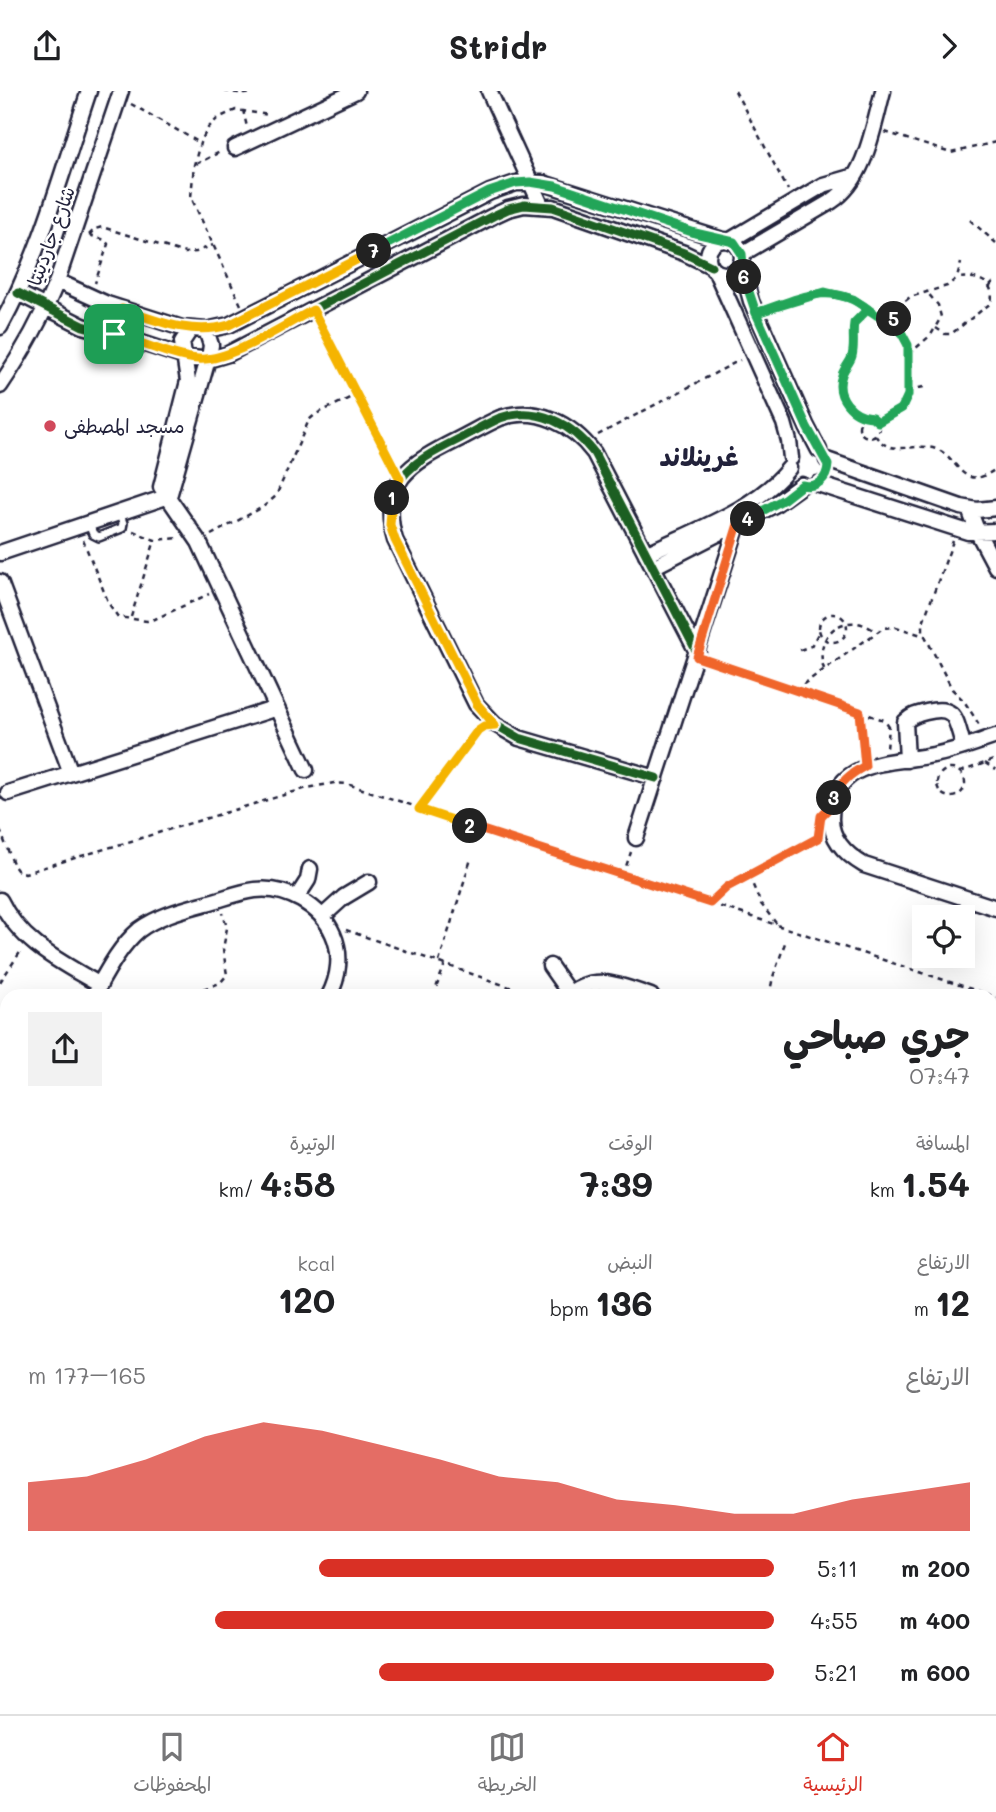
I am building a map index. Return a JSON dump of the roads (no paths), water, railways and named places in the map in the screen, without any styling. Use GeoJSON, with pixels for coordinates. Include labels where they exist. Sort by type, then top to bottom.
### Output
{"type":"FeatureCollection","features":[{"type":"Feature","properties":{"kind":"street","name":"شارع جاردينيا"},"geometry":{"type":"LineString","coordinates":[[0,327],[37,250],[89,91]]}},
{"type":"Feature","properties":{"kind":"street"},"geometry":{"type":"LineString","coordinates":[[235,148],[356,91]]}},
{"type":"Feature","properties":{"kind":"street"},"geometry":{"type":"LineString","coordinates":[[489,91],[541,205]]}},
{"type":"Feature","properties":{"kind":"street"},"geometry":{"type":"LineString","coordinates":[[18,293],[83,327],[185,357],[208,360],[228,354],[508,209],[541,205],[684,253],[713,269],[731,273],[742,259],[839,196],[864,157],[883,91]]}},
{"type":"Feature","properties":{"kind":"street","name":"شارع جاردينيا"},"geometry":{"type":"LineString","coordinates":[[0,386],[18,360],[57,281],[120,94]]}},
{"type":"Feature","properties":{"kind":"street"},"geometry":{"type":"LineString","coordinates":[[57,281],[122,309],[190,330],[206,330],[229,325],[489,192],[516,183],[555,186],[695,233],[726,240],[738,245],[744,283],[756,313],[807,427],[823,455],[826,476],[818,484],[810,486],[802,485],[793,478],[787,432],[708,261],[710,250],[717,242],[726,240],[830,182],[854,176]]}},
{"type":"Feature","properties":{"kind":"street"},"geometry":{"type":"LineString","coordinates":[[114,334],[122,309]]}},
{"type":"Feature","properties":{"kind":"street"},"geometry":{"type":"LineString","coordinates":[[134,340],[141,315]]}},
{"type":"Feature","properties":{"kind":"street"},"geometry":{"type":"LineString","coordinates":[[190,330],[182,342],[187,381],[161,487],[196,537],[306,770]]}},
{"type":"Feature","properties":{"kind":"street"},"geometry":{"type":"LineString","coordinates":[[0,553],[83,525],[121,519],[166,497],[173,489],[208,360],[211,345],[206,330]]}},
{"type":"Feature","properties":{"kind":"street"},"geometry":{"type":"LineString","coordinates":[[656,778],[519,738],[495,725],[477,704],[395,540],[390,525],[390,509],[393,493],[400,479],[409,467],[422,458],[501,418],[519,414],[536,415],[554,419],[569,427],[594,453],[697,655]]}},
{"type":"Feature","properties":{"kind":"street"},"geometry":{"type":"LineString","coordinates":[[649,561],[755,501],[774,486],[800,449],[806,447],[969,509],[995,512]]}},
{"type":"Feature","properties":{"kind":"street"},"geometry":{"type":"LineString","coordinates":[[818,484],[958,528],[978,533],[996,531]]}},
{"type":"Feature","properties":{"kind":"street"},"geometry":{"type":"LineString","coordinates":[[649,561],[738,524],[774,505],[802,485]]}},
{"type":"Feature","properties":{"kind":"street"},"geometry":{"type":"LineString","coordinates":[[969,509],[996,567]]}},
{"type":"Feature","properties":{"kind":"street"},"geometry":{"type":"LineString","coordinates":[[636,838],[738,524]]}},
{"type":"Feature","properties":{"kind":"street"},"geometry":{"type":"LineString","coordinates":[[0,582],[71,773]]}},
{"type":"Feature","properties":{"kind":"street"},"geometry":{"type":"LineString","coordinates":[[8,793],[277,708]]}},
{"type":"Feature","properties":{"kind":"street"},"geometry":{"type":"LineString","coordinates":[[907,760],[905,722],[913,716],[940,709],[945,709],[953,716],[964,747]]}},
{"type":"Feature","properties":{"kind":"street"},"geometry":{"type":"LineString","coordinates":[[996,736],[964,747],[907,760],[864,760],[837,789],[831,806],[831,824],[837,842],[848,856],[864,865],[996,908]]}},
{"type":"Feature","properties":{"kind":"street"},"geometry":{"type":"LineString","coordinates":[[297,897],[310,869]]}},
{"type":"Feature","properties":{"kind":"street"},"geometry":{"type":"LineString","coordinates":[[326,921],[344,897],[369,882]]}},
{"type":"Feature","properties":{"kind":"street"},"geometry":{"type":"LineString","coordinates":[[98,989],[125,944],[155,920],[255,890],[276,891],[297,897],[315,909],[326,921],[338,945],[339,966],[333,989]]}},
{"type":"Feature","properties":{"kind":"street"},"geometry":{"type":"LineString","coordinates":[[0,900],[9,916],[29,940],[96,989]]}},
{"type":"Feature","properties":{"kind":"street"},"geometry":{"type":"LineString","coordinates":[[550,965],[565,989]]}},
{"type":"Feature","properties":{"kind":"street"},"geometry":{"type":"LineString","coordinates":[[576,989],[596,982],[611,982],[631,989]]}},
{"type":"Feature","properties":{"kind":"place","name":"مسجد المصطفى"},"geometry":{"type":"Point","coordinates":[50,426]}},
{"type":"Feature","properties":{"kind":"district","name":"غرينلاند"},"geometry":{"type":"Point","coordinates":[699,457]}}]}
